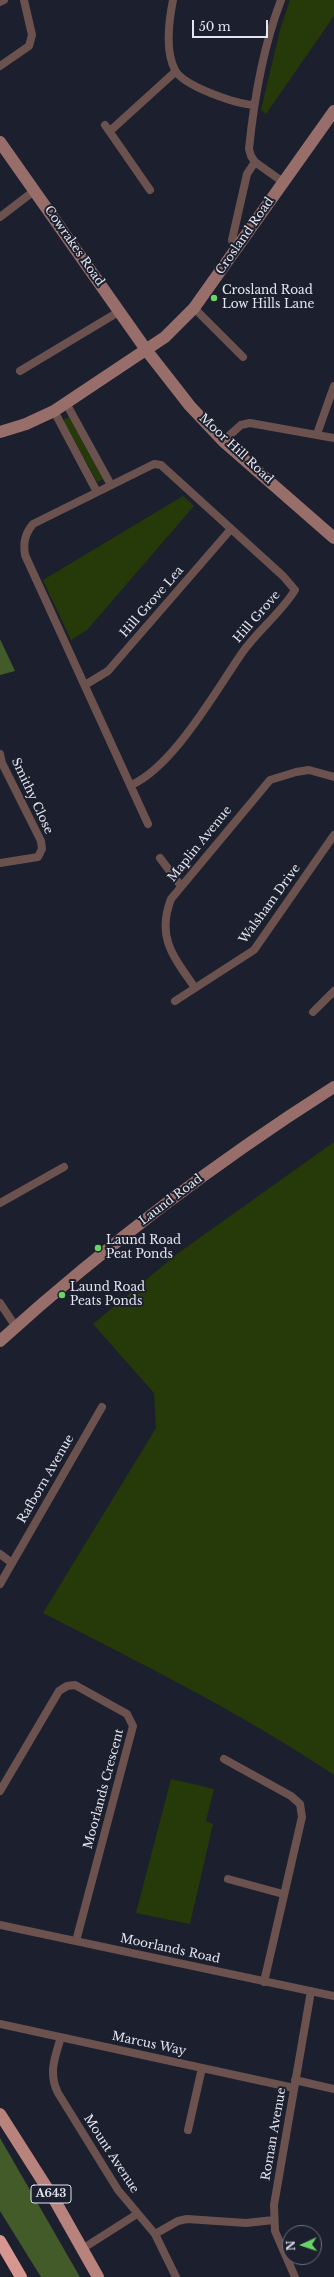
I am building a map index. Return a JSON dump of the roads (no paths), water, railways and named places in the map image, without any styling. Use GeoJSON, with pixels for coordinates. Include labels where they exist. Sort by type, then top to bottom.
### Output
{"type":"FeatureCollection","features":[{"type":"Feature","properties":{"kind":"highway"},"geometry":{"type":"LineString","coordinates":[[0,2241],[21,2277]]}},
{"type":"Feature","properties":{"kind":"main road","name":"A643"},"geometry":{"type":"LineString","coordinates":[[0,2114],[54,2199],[98,2277]]}},
{"type":"Feature","properties":{"kind":"street"},"geometry":{"type":"LineString","coordinates":[[0,2],[4,0]]}},
{"type":"Feature","properties":{"kind":"street"},"geometry":{"type":"LineString","coordinates":[[0,66],[29,46],[32,35],[24,0]]}},
{"type":"Feature","properties":{"kind":"street"},"geometry":{"type":"LineString","coordinates":[[173,0],[169,52],[175,72],[199,89],[254,105]]}},
{"type":"Feature","properties":{"kind":"street"},"geometry":{"type":"LineString","coordinates":[[281,0],[274,20],[254,105],[249,149],[255,162],[283,182]]}},
{"type":"Feature","properties":{"kind":"street"},"geometry":{"type":"LineString","coordinates":[[150,190],[108,128],[175,72]]}},
{"type":"Feature","properties":{"kind":"street","name":"Crosland Road"},"geometry":{"type":"LineString","coordinates":[[0,432],[26,424],[54,410],[147,351],[165,337],[194,308],[334,111]]}},
{"type":"Feature","properties":{"kind":"street","name":"Cowrakes Road"},"geometry":{"type":"LineString","coordinates":[[0,142],[147,351]]}},
{"type":"Feature","properties":{"kind":"street"},"geometry":{"type":"LineString","coordinates":[[235,250],[232,240],[247,174],[255,162]]}},
{"type":"Feature","properties":{"kind":"street"},"geometry":{"type":"LineString","coordinates":[[0,217],[34,191]]}},
{"type":"Feature","properties":{"kind":"street"},"geometry":{"type":"LineString","coordinates":[[194,308],[243,357]]}},
{"type":"Feature","properties":{"kind":"street"},"geometry":{"type":"LineString","coordinates":[[20,371],[120,311]]}},
{"type":"Feature","properties":{"kind":"street","name":"Moor Hill Road"},"geometry":{"type":"LineString","coordinates":[[147,351],[190,406],[223,440],[334,538]]}},
{"type":"Feature","properties":{"kind":"street"},"geometry":{"type":"LineString","coordinates":[[317,434],[334,386]]}},
{"type":"Feature","properties":{"kind":"street"},"geometry":{"type":"LineString","coordinates":[[66,403],[111,485]]}},
{"type":"Feature","properties":{"kind":"street"},"geometry":{"type":"LineString","coordinates":[[54,410],[97,492]]}},
{"type":"Feature","properties":{"kind":"street"},"geometry":{"type":"LineString","coordinates":[[223,440],[241,425],[250,423],[334,438]]}},
{"type":"Feature","properties":{"kind":"street","name":"Hill Grove"},"geometry":{"type":"LineString","coordinates":[[131,786],[143,780],[163,763],[221,686],[243,652],[286,604],[295,590],[284,576],[161,465],[148,466],[33,524],[27,532],[23,543],[25,555],[148,824]]}},
{"type":"Feature","properties":{"kind":"street","name":"Hill Grove Lea"},"geometry":{"type":"LineString","coordinates":[[85,685],[108,671],[231,529]]}},
{"type":"Feature","properties":{"kind":"street","name":"Smithy Close"},"geometry":{"type":"LineString","coordinates":[[0,754],[2,763],[41,841],[42,849],[38,857],[31,860],[0,864]]}},
{"type":"Feature","properties":{"kind":"street","name":"Maplin Avenue"},"geometry":{"type":"LineString","coordinates":[[195,988],[172,953],[164,928],[165,915],[171,899],[270,780],[296,772],[309,770],[334,777]]}},
{"type":"Feature","properties":{"kind":"street","name":"Walsham Drive"},"geometry":{"type":"LineString","coordinates":[[175,1001],[254,950],[334,835]]}},
{"type":"Feature","properties":{"kind":"street"},"geometry":{"type":"LineString","coordinates":[[160,858],[181,886]]}},
{"type":"Feature","properties":{"kind":"street"},"geometry":{"type":"LineString","coordinates":[[313,1012],[334,991]]}},
{"type":"Feature","properties":{"kind":"street","name":"Laund Road"},"geometry":{"type":"LineString","coordinates":[[0,1341],[160,1206],[281,1121],[334,1087]]}},
{"type":"Feature","properties":{"kind":"street"},"geometry":{"type":"LineString","coordinates":[[0,1203],[64,1168]]}},
{"type":"Feature","properties":{"kind":"street"},"geometry":{"type":"LineString","coordinates":[[0,1304],[16,1327]]}},
{"type":"Feature","properties":{"kind":"street","name":"Rafborn Avenue"},"geometry":{"type":"LineString","coordinates":[[0,1584],[102,1407]]}},
{"type":"Feature","properties":{"kind":"street"},"geometry":{"type":"LineString","coordinates":[[0,1554],[12,1563]]}},
{"type":"Feature","properties":{"kind":"street","name":"Moorlands Crescent"},"geometry":{"type":"LineString","coordinates":[[0,1790],[59,1691],[67,1686],[75,1685],[127,1714],[131,1720],[133,1726],[76,1941]]}},
{"type":"Feature","properties":{"kind":"street"},"geometry":{"type":"LineString","coordinates":[[224,1759],[291,1796],[300,1804],[302,1817],[283,1894],[264,1982]]}},
{"type":"Feature","properties":{"kind":"street"},"geometry":{"type":"LineString","coordinates":[[228,1879],[283,1894]]}},
{"type":"Feature","properties":{"kind":"street","name":"Moorlands Road"},"geometry":{"type":"LineString","coordinates":[[0,1925],[334,1996]]}},
{"type":"Feature","properties":{"kind":"street","name":"Roman Avenue"},"geometry":{"type":"LineString","coordinates":[[295,2277],[276,2231],[274,2204],[311,1992]]}},
{"type":"Feature","properties":{"kind":"street","name":"Marcus Way"},"geometry":{"type":"LineString","coordinates":[[0,2024],[202,2068],[294,2084],[334,2089]]}},
{"type":"Feature","properties":{"kind":"street","name":"Mount Avenue"},"geometry":{"type":"LineString","coordinates":[[60,2037],[52,2071],[52,2082],[118,2190],[155,2234],[176,2277]]}},
{"type":"Feature","properties":{"kind":"street"},"geometry":{"type":"LineString","coordinates":[[188,2130],[202,2068]]}},
{"type":"Feature","properties":{"kind":"street"},"geometry":{"type":"LineString","coordinates":[[82,2249],[137,2214]]}},
{"type":"Feature","properties":{"kind":"street"},"geometry":{"type":"LineString","coordinates":[[155,2234],[178,2221],[187,2219],[246,2222],[274,2220]]}},
{"type":"Feature","properties":{"kind":"place","name":"Crosland Road Low Hills Lane"},"geometry":{"type":"Point","coordinates":[214,298]}},
{"type":"Feature","properties":{"kind":"place","name":"Laund Road Peat Ponds"},"geometry":{"type":"Point","coordinates":[98,1248]}},
{"type":"Feature","properties":{"kind":"place","name":"Laund Road Peats Ponds"},"geometry":{"type":"Point","coordinates":[62,1295]}}]}
